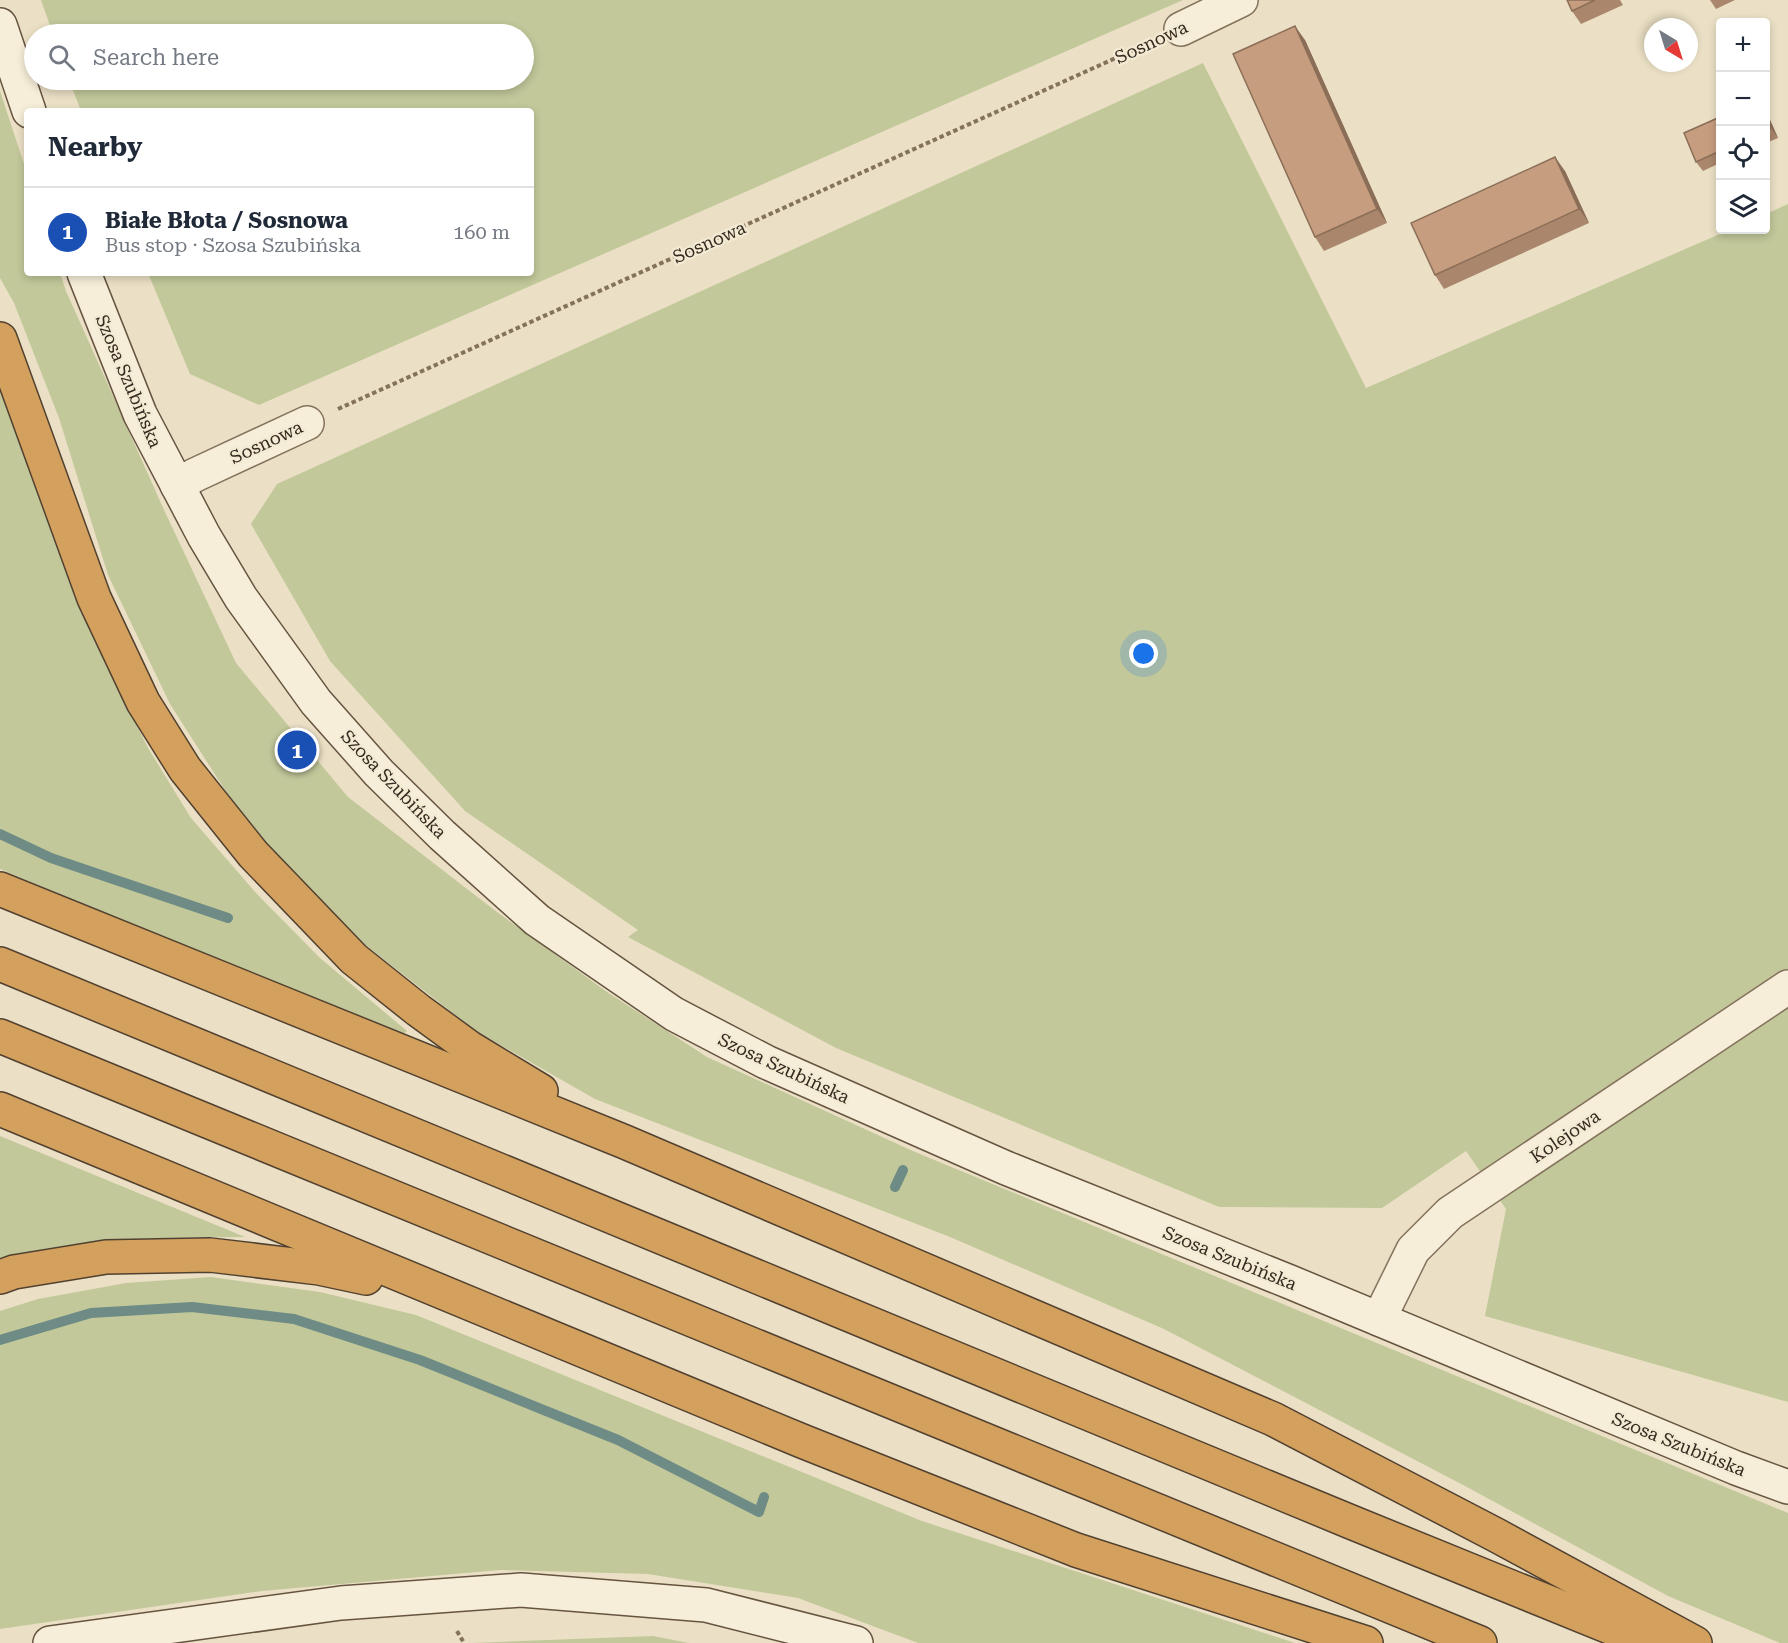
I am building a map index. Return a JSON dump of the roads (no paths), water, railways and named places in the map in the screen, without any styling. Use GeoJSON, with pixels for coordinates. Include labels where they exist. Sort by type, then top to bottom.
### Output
{"type":"FeatureCollection","features":[{"type":"Feature","properties":{"kind":"highway"},"geometry":{"type":"LineString","coordinates":[[0,339],[94,598],[143,702],[185,769],[253,854],[354,959],[470,1048],[625,1142]]}},
{"type":"Feature","properties":{"kind":"highway"},"geometry":{"type":"LineString","coordinates":[[0,889],[625,1142],[1274,1419],[1496,1535],[1695,1643]]}},
{"type":"Feature","properties":{"kind":"highway"},"geometry":{"type":"LineString","coordinates":[[0,964],[1649,1643]]}},
{"type":"Feature","properties":{"kind":"highway"},"geometry":{"type":"LineString","coordinates":[[0,1036],[1480,1643]]}},
{"type":"Feature","properties":{"kind":"highway"},"geometry":{"type":"LineString","coordinates":[[0,1109],[802,1441],[1076,1550],[1366,1643]]}},
{"type":"Feature","properties":{"kind":"highway"},"geometry":{"type":"LineString","coordinates":[[0,1277],[14,1272],[106,1257],[210,1255],[318,1268],[449,1296]]}},
{"type":"Feature","properties":{"kind":"street","name":"Sosnowa"},"geometry":{"type":"LineString","coordinates":[[1181,29],[1241,0]]}},
{"type":"Feature","properties":{"kind":"street"},"geometry":{"type":"LineString","coordinates":[[0,25],[28,108]]}},
{"type":"Feature","properties":{"kind":"street","name":"Szosa Szubińska"},"geometry":{"type":"LineString","coordinates":[[85,276],[140,414],[241,598],[316,702],[379,773],[442,835],[537,920],[675,1014],[766,1062],[1006,1168],[1379,1319],[1736,1468],[1788,1487]]}},
{"type":"Feature","properties":{"kind":"street","name":"Sosnowa"},"geometry":{"type":"LineString","coordinates":[[177,485],[307,423]]}},
{"type":"Feature","properties":{"kind":"street","name":"Kolejowa"},"geometry":{"type":"LineString","coordinates":[[1379,1319],[1413,1250],[1450,1213],[1788,987]]}},
{"type":"Feature","properties":{"kind":"street"},"geometry":{"type":"LineString","coordinates":[[50,1643],[341,1603],[521,1590],[706,1605],[856,1643]]}},
{"type":"Feature","properties":{"kind":"waterway"},"geometry":{"type":"LineString","coordinates":[[0,834],[51,858],[228,918]]}},
{"type":"Feature","properties":{"kind":"waterway"},"geometry":{"type":"LineString","coordinates":[[895,1187],[903,1170]]}},
{"type":"Feature","properties":{"kind":"waterway"},"geometry":{"type":"LineString","coordinates":[[0,1340],[91,1313],[192,1307],[294,1319],[420,1360],[618,1440],[759,1512],[764,1497]]}},
{"type":"Feature","properties":{"kind":"place","name":"Białe Błota / Sosnowa"},"geometry":{"type":"Point","coordinates":[297,750]}}]}
